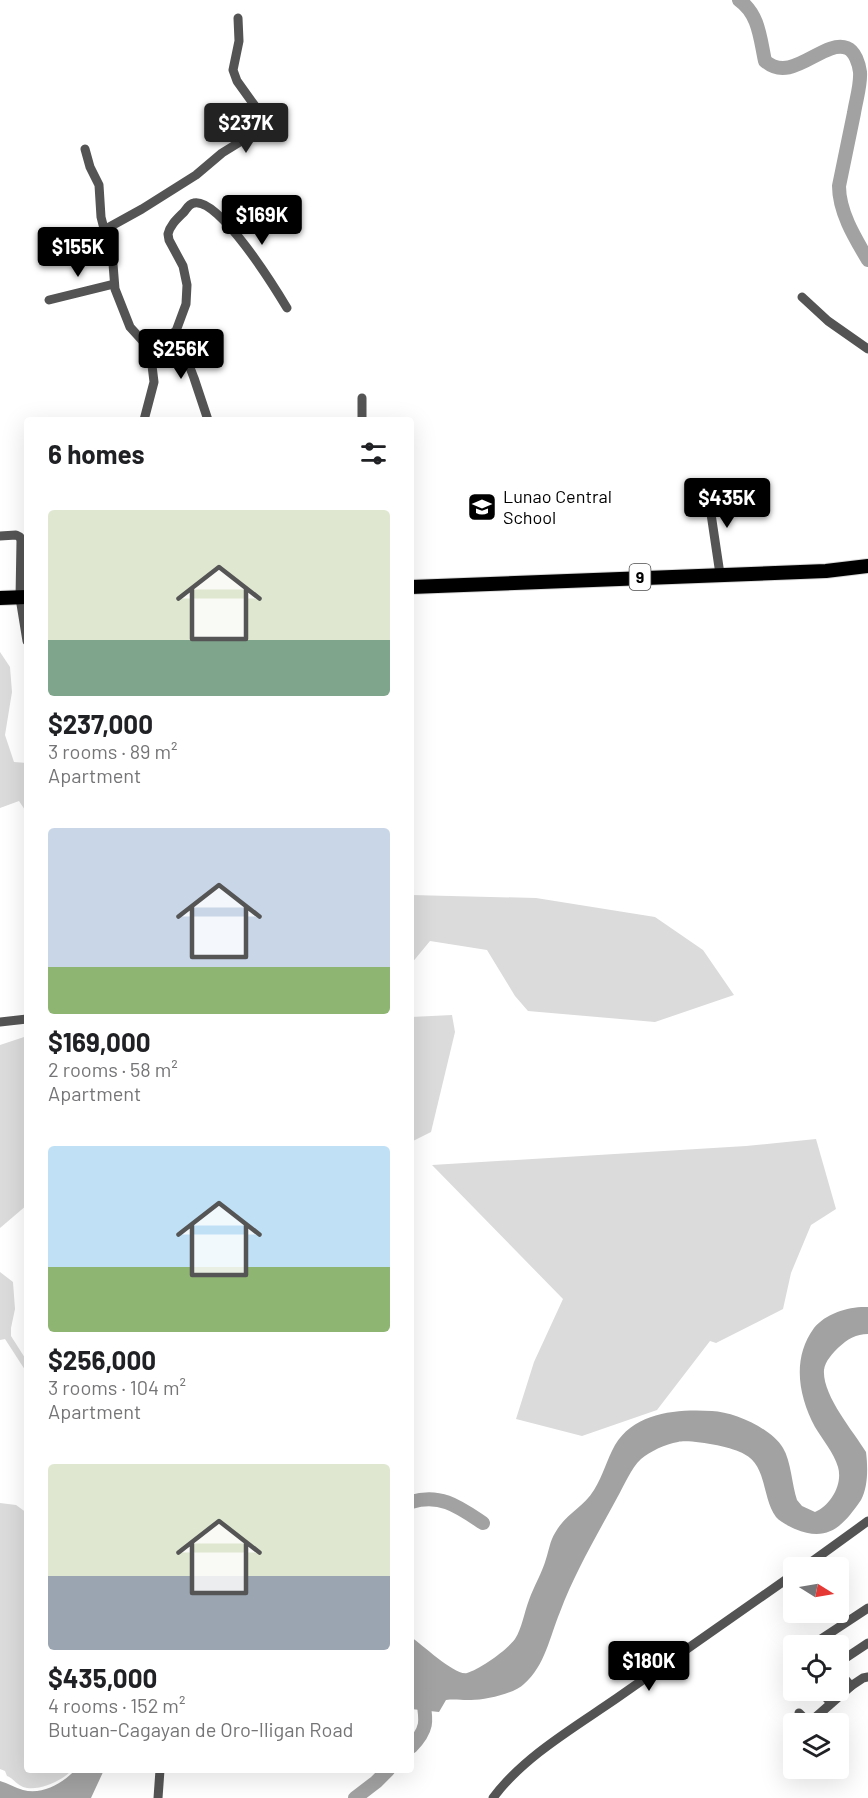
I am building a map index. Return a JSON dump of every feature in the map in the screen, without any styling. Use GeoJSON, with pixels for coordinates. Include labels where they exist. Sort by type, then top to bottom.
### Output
{"type":"FeatureCollection","features":[{"type":"Feature","properties":{"kind":"highway","name":"9"},"geometry":{"type":"LineString","coordinates":[[414,587],[826,571],[868,566]]}},
{"type":"Feature","properties":{"kind":"highway"},"geometry":{"type":"LineString","coordinates":[[0,598],[24,597]]}},
{"type":"Feature","properties":{"kind":"street"},"geometry":{"type":"LineString","coordinates":[[105,230],[196,175],[222,153],[264,128],[255,106],[237,81],[233,70],[238,41],[238,18]]}},
{"type":"Feature","properties":{"kind":"street"},"geometry":{"type":"LineString","coordinates":[[85,150],[99,185],[101,217],[113,264],[114,284],[130,327],[150,349],[154,382],[145,417]]}},
{"type":"Feature","properties":{"kind":"street"},"geometry":{"type":"LineString","coordinates":[[150,349],[154,344],[176,331],[186,304],[187,285],[183,266],[168,234],[170,228],[190,204],[195,202],[210,208],[230,226],[258,262],[287,308]]}},
{"type":"Feature","properties":{"kind":"street"},"geometry":{"type":"LineString","coordinates":[[49,300],[114,284]]}},
{"type":"Feature","properties":{"kind":"street"},"geometry":{"type":"LineString","coordinates":[[802,297],[824,318],[868,349]]}},
{"type":"Feature","properties":{"kind":"street"},"geometry":{"type":"LineString","coordinates":[[176,331],[207,417]]}},
{"type":"Feature","properties":{"kind":"street"},"geometry":{"type":"LineString","coordinates":[[362,398],[362,417]]}},
{"type":"Feature","properties":{"kind":"street"},"geometry":{"type":"LineString","coordinates":[[707,487],[720,574]]}},
{"type":"Feature","properties":{"kind":"street"},"geometry":{"type":"LineString","coordinates":[[0,536],[20,537],[24,597]]}},
{"type":"Feature","properties":{"kind":"street"},"geometry":{"type":"LineString","coordinates":[[0,1022],[24,1019]]}},
{"type":"Feature","properties":{"kind":"street"},"geometry":{"type":"LineString","coordinates":[[818,1557],[868,1521]]}},
{"type":"Feature","properties":{"kind":"street"},"geometry":{"type":"LineString","coordinates":[[493,1798],[510,1777],[526,1763],[783,1582]]}},
{"type":"Feature","properties":{"kind":"street"},"geometry":{"type":"LineString","coordinates":[[827,1635],[868,1608]]}},
{"type":"Feature","properties":{"kind":"street"},"geometry":{"type":"LineString","coordinates":[[849,1656],[868,1643]]}},
{"type":"Feature","properties":{"kind":"street"},"geometry":{"type":"LineString","coordinates":[[820,1713],[851,1686],[868,1677]]}},
{"type":"Feature","properties":{"kind":"street"},"geometry":{"type":"LineString","coordinates":[[158,1798],[160,1773]]}},
{"type":"Feature","properties":{"kind":"shaded area"},"geometry":{"type":"Polygon","coordinates":[[[0,652],[10,667],[12,692],[5,735],[14,762],[24,763],[24,808],[19,801],[0,808],[0,652]]]}},
{"type":"Feature","properties":{"kind":"shaded area"},"geometry":{"type":"Polygon","coordinates":[[[414,895],[536,898],[655,917],[703,950],[734,995],[655,1022],[528,1011],[515,996],[487,950],[430,941],[414,960],[414,895]]]}},
{"type":"Feature","properties":{"kind":"shaded area"},"geometry":{"type":"Polygon","coordinates":[[[452,1015],[455,1032],[431,1132],[414,1140],[414,1017],[452,1015]]]}},
{"type":"Feature","properties":{"kind":"shaded area"},"geometry":{"type":"Polygon","coordinates":[[[24,1037],[24,1208],[0,1228],[0,1045],[24,1037]]]}},
{"type":"Feature","properties":{"kind":"shaded area"},"geometry":{"type":"Polygon","coordinates":[[[816,1139],[836,1209],[811,1225],[791,1273],[783,1309],[716,1343],[710,1341],[657,1410],[582,1436],[516,1419],[534,1362],[563,1299],[432,1165],[746,1146],[816,1139]]]}},
{"type":"Feature","properties":{"kind":"shaded area"},"geometry":{"type":"Polygon","coordinates":[[[0,1272],[13,1282],[15,1309],[11,1336],[24,1356],[24,1368],[5,1339],[0,1340],[0,1272]]]}},
{"type":"Feature","properties":{"kind":"shaded area"},"geometry":{"type":"Polygon","coordinates":[[[868,1307],[868,1334],[856,1336],[842,1344],[830,1357],[824,1370],[825,1380],[833,1401],[866,1452],[867,1477],[863,1495],[841,1524],[834,1530],[817,1534],[795,1529],[780,1521],[768,1501],[757,1466],[738,1451],[721,1446],[684,1441],[663,1446],[641,1459],[631,1472],[579,1568],[542,1660],[531,1677],[519,1688],[497,1696],[474,1700],[446,1700],[439,1712],[414,1709],[414,1639],[447,1665],[462,1673],[479,1668],[506,1648],[515,1639],[519,1630],[559,1526],[585,1502],[594,1490],[615,1445],[623,1434],[645,1419],[671,1412],[699,1411],[731,1414],[751,1422],[770,1434],[783,1448],[797,1500],[802,1506],[815,1512],[821,1509],[831,1499],[837,1487],[838,1467],[809,1415],[801,1390],[800,1364],[802,1352],[814,1328],[832,1314],[868,1307]]]}},
{"type":"Feature","properties":{"kind":"shaded area"},"geometry":{"type":"Polygon","coordinates":[[[0,1503],[16,1505],[24,1511],[24,1773],[69,1773],[56,1782],[42,1787],[29,1788],[21,1786],[0,1769],[0,1503]]]}},
{"type":"Feature","properties":{"kind":"shaded area"},"geometry":{"type":"Polygon","coordinates":[[[72,1773],[103,1773],[91,1798],[0,1798],[0,1781],[23,1790],[37,1791],[64,1780],[72,1773]]]}},
{"type":"Feature","properties":{"kind":"waterway"},"geometry":{"type":"LineString","coordinates":[[739,0],[755,19],[765,61],[775,67],[786,68],[796,65],[838,47],[847,48],[856,58],[859,65],[860,82],[839,186],[845,215],[868,260]]}},
{"type":"Feature","properties":{"kind":"waterway"},"geometry":{"type":"LineString","coordinates":[[414,1501],[441,1500],[458,1507],[483,1523]]}},
{"type":"Feature","properties":{"kind":"waterway"},"geometry":{"type":"LineString","coordinates":[[414,1744],[421,1734],[425,1722],[422,1694]]}},
{"type":"Feature","properties":{"kind":"waterway"},"geometry":{"type":"LineString","coordinates":[[355,1798],[385,1773]]}},
{"type":"Feature","properties":{"kind":"place","name":"Lunao Central School"},"geometry":{"type":"Point","coordinates":[482,507]}}]}
